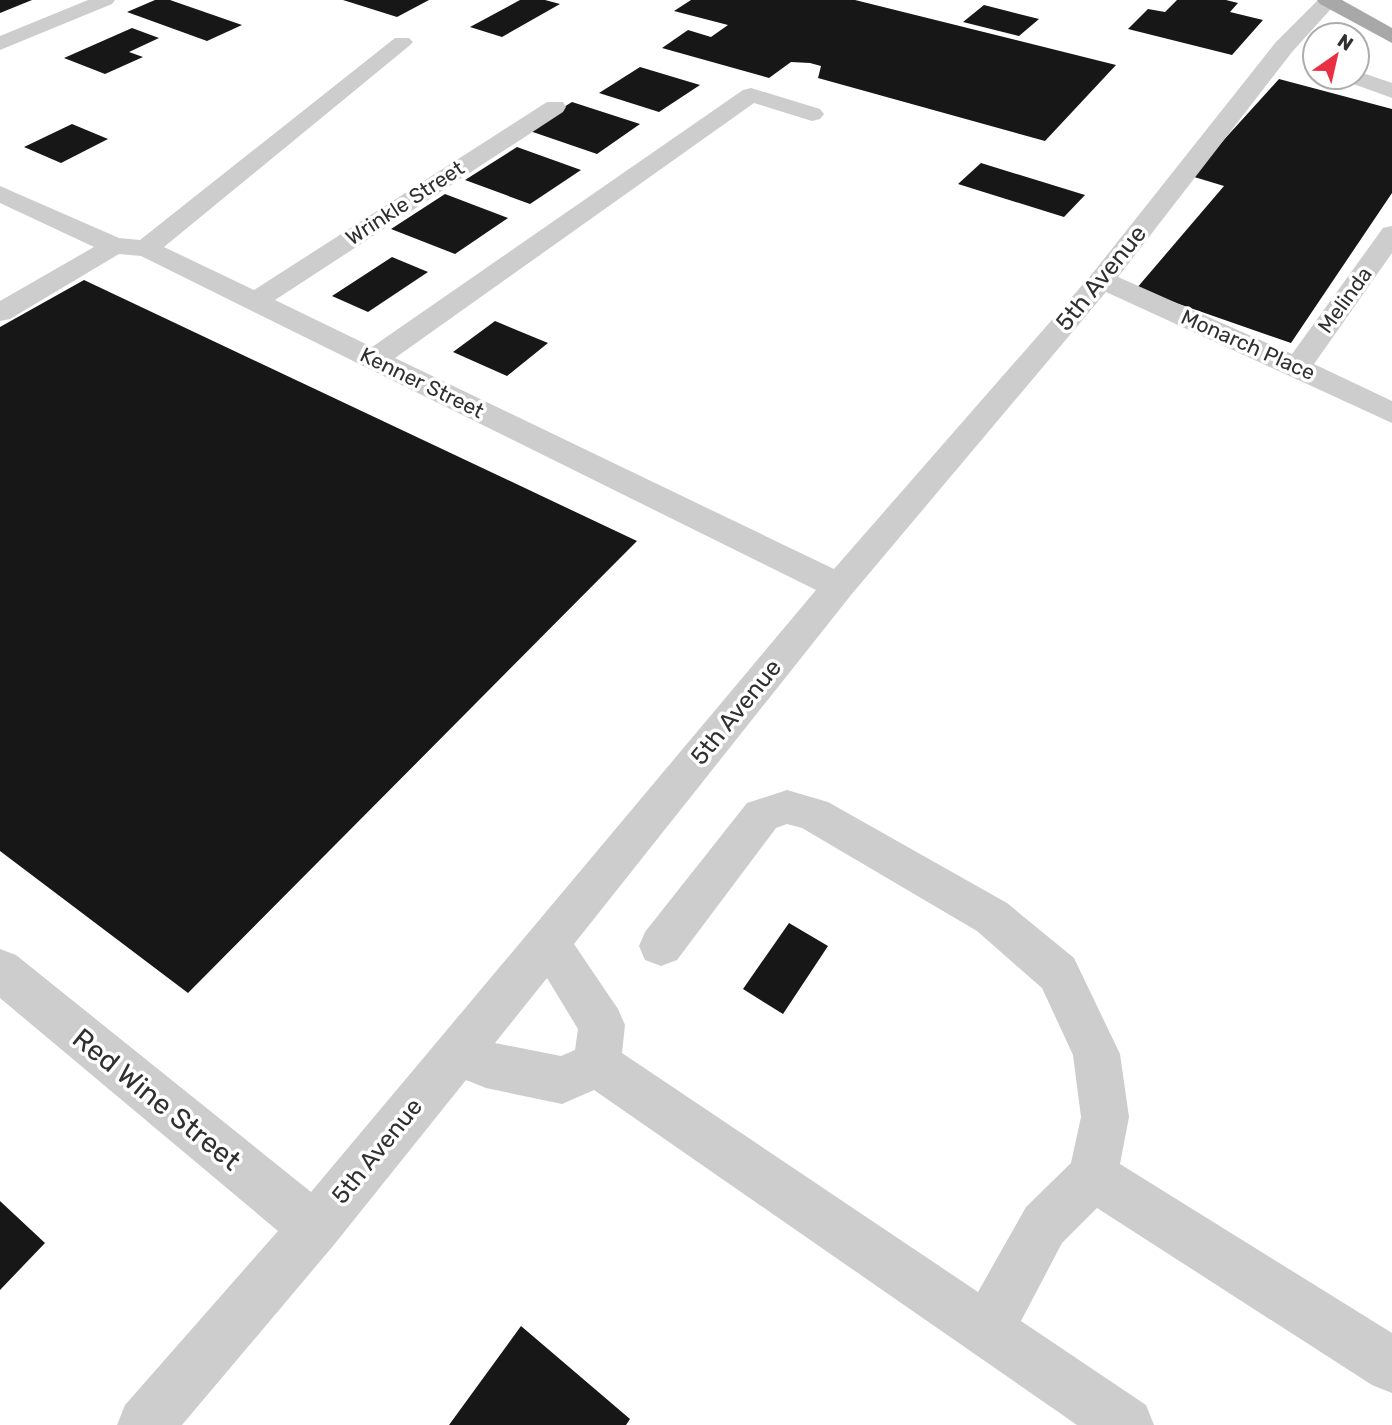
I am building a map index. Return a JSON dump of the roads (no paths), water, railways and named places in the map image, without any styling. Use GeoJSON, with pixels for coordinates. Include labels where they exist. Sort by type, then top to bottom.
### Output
{"type":"FeatureCollection","features":[{"type":"Feature","properties":{"kind":"main road"},"geometry":{"type":"LineString","coordinates":[[1328,0],[1392,37]]}},
{"type":"Feature","properties":{"kind":"street"},"geometry":{"type":"LineString","coordinates":[[0,44],[105,0]]}},
{"type":"Feature","properties":{"kind":"street","name":"5th Avenue"},"geometry":{"type":"LineString","coordinates":[[145,1425],[315,1227],[839,586],[1294,52],[1328,0]]}},
{"type":"Feature","properties":{"kind":"street"},"geometry":{"type":"LineString","coordinates":[[146,248],[402,42]]}},
{"type":"Feature","properties":{"kind":"street"},"geometry":{"type":"LineString","coordinates":[[1371,83],[1392,92]]}},
{"type":"Feature","properties":{"kind":"street"},"geometry":{"type":"LineString","coordinates":[[374,359],[751,95],[813,114]]}},
{"type":"Feature","properties":{"kind":"street","name":"Wrinkle Street"},"geometry":{"type":"LineString","coordinates":[[254,301],[555,107]]}},
{"type":"Feature","properties":{"kind":"street","name":"Kenner Street"},"geometry":{"type":"LineString","coordinates":[[0,194],[114,246],[146,248],[839,586]]}},
{"type":"Feature","properties":{"kind":"street","name":"Melinda"},"geometry":{"type":"LineString","coordinates":[[1297,367],[1392,234]]}},
{"type":"Feature","properties":{"kind":"street"},"geometry":{"type":"LineString","coordinates":[[0,313],[114,246]]}},
{"type":"Feature","properties":{"kind":"street","name":"Monarch Place"},"geometry":{"type":"LineString","coordinates":[[1102,280],[1297,367],[1392,413]]}},
{"type":"Feature","properties":{"kind":"street"},"geometry":{"type":"LineString","coordinates":[[661,946],[762,815],[787,807],[813,814],[992,918],[1058,973],[1096,1054],[1105,1117],[1093,1176],[1044,1225],[986,1330]]}},
{"type":"Feature","properties":{"kind":"street"},"geometry":{"type":"LineString","coordinates":[[543,948],[561,961],[602,1025],[597,1064]]}},
{"type":"Feature","properties":{"kind":"street","name":"Red Wine Street"},"geometry":{"type":"LineString","coordinates":[[0,970],[315,1227]]}},
{"type":"Feature","properties":{"kind":"street"},"geometry":{"type":"LineString","coordinates":[[459,1051],[486,1065],[562,1080],[597,1064]]}},
{"type":"Feature","properties":{"kind":"street"},"geometry":{"type":"LineString","coordinates":[[597,1064],[1126,1425]]}},
{"type":"Feature","properties":{"kind":"street"},"geometry":{"type":"LineString","coordinates":[[1093,1176],[1392,1365]]}}]}
